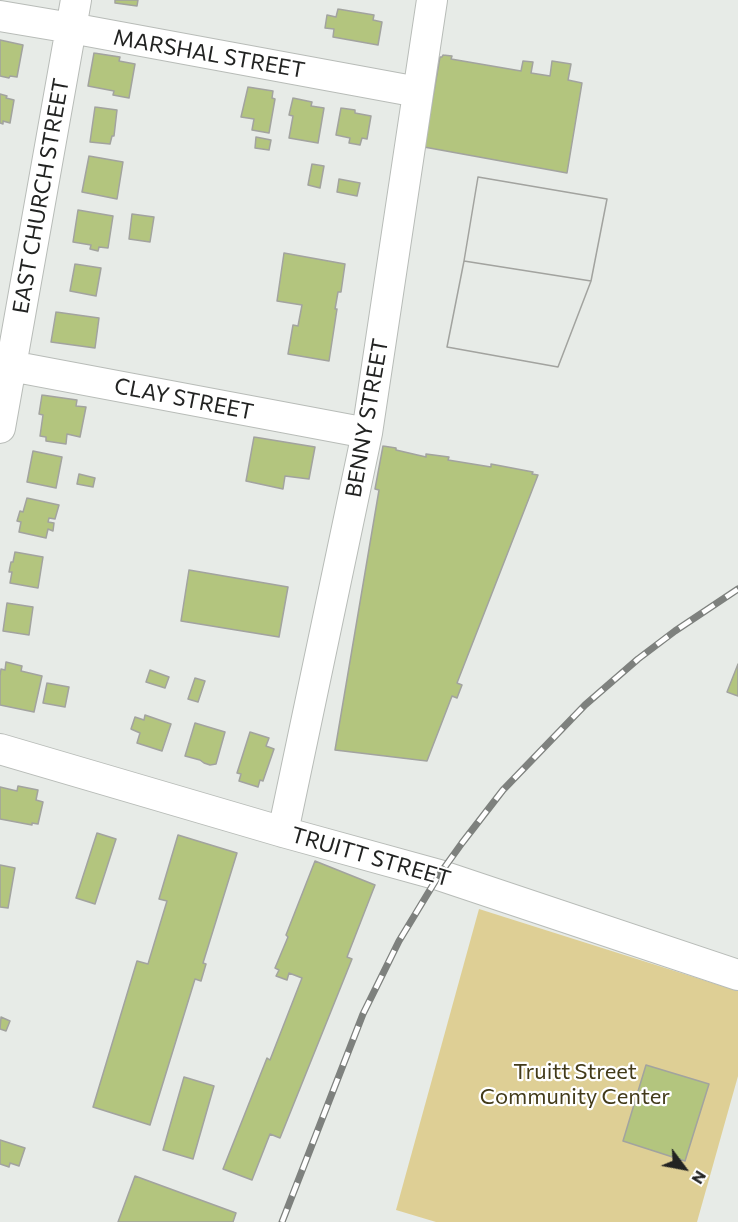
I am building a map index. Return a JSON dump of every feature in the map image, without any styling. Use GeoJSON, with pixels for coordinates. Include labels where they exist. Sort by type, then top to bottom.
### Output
{"type":"FeatureCollection","features":[{"type":"Feature","properties":{"kind":"street","name":"BENNY STREET"},"geometry":{"type":"LineString","coordinates":[[283,832],[367,433],[432,0]]}},
{"type":"Feature","properties":{"kind":"street","name":"MARSHAL STREET"},"geometry":{"type":"LineString","coordinates":[[0,16],[73,14],[418,92]]}},
{"type":"Feature","properties":{"kind":"street","name":"EAST CHURCH STREET"},"geometry":{"type":"LineString","coordinates":[[0,428],[5,365],[73,14]]}},
{"type":"Feature","properties":{"kind":"street","name":"CLAY STREET"},"geometry":{"type":"LineString","coordinates":[[5,365],[367,433]]}},
{"type":"Feature","properties":{"kind":"street","name":"TRUITT STREET"},"geometry":{"type":"LineString","coordinates":[[0,749],[439,875],[738,975]]}},
{"type":"Feature","properties":{"kind":"green space","name":"Truitt Street Community Center"},"geometry":{"type":"Polygon","coordinates":[[[479,909],[738,991],[738,1076],[697,1222],[436,1222],[396,1210],[479,909]]]}},
{"type":"Feature","properties":{"kind":"building"},"geometry":{"type":"Polygon","coordinates":[[[115,0],[138,0],[137,6],[115,3],[115,0]]]}},
{"type":"Feature","properties":{"kind":"building"},"geometry":{"type":"Polygon","coordinates":[[[338,9],[374,15],[373,20],[382,22],[378,45],[333,37],[334,29],[325,28],[327,15],[336,17],[338,9]]]}},
{"type":"Feature","properties":{"kind":"building"},"geometry":{"type":"Polygon","coordinates":[[[0,40],[23,45],[17,77],[0,76],[0,40]]]}},
{"type":"Feature","properties":{"kind":"building"},"geometry":{"type":"Polygon","coordinates":[[[94,53],[120,57],[119,61],[135,64],[129,98],[113,95],[114,91],[88,86],[94,53]]]}},
{"type":"Feature","properties":{"kind":"building"},"geometry":{"type":"Polygon","coordinates":[[[452,56],[451,59],[521,71],[523,61],[533,62],[531,73],[550,76],[552,61],[571,64],[568,80],[582,83],[567,173],[424,147],[440,57],[452,56]]]}},
{"type":"Feature","properties":{"kind":"building"},"geometry":{"type":"Polygon","coordinates":[[[248,87],[273,91],[272,98],[275,99],[269,133],[252,130],[254,119],[241,117],[248,87]]]}},
{"type":"Feature","properties":{"kind":"building"},"geometry":{"type":"Polygon","coordinates":[[[0,94],[14,100],[10,123],[3,121],[3,124],[0,123],[0,94]]]}},
{"type":"Feature","properties":{"kind":"building"},"geometry":{"type":"Polygon","coordinates":[[[293,98],[312,102],[311,106],[324,108],[318,143],[289,138],[293,116],[289,115],[293,98]]]}},
{"type":"Feature","properties":{"kind":"building"},"geometry":{"type":"Polygon","coordinates":[[[95,107],[117,110],[114,136],[110,144],[90,142],[95,107]]]}},
{"type":"Feature","properties":{"kind":"building"},"geometry":{"type":"Polygon","coordinates":[[[341,108],[371,116],[367,139],[362,138],[360,145],[349,143],[350,138],[336,135],[341,108]]]}},
{"type":"Feature","properties":{"kind":"building"},"geometry":{"type":"Polygon","coordinates":[[[256,137],[271,140],[269,150],[255,148],[256,137]]]}},
{"type":"Feature","properties":{"kind":"building"},"geometry":{"type":"Polygon","coordinates":[[[89,156],[123,162],[117,199],[82,192],[89,156]]]}},
{"type":"Feature","properties":{"kind":"building"},"geometry":{"type":"Polygon","coordinates":[[[312,164],[324,166],[320,188],[308,185],[312,164]]]}},
{"type":"Feature","properties":{"kind":"building"},"geometry":{"type":"Polygon","coordinates":[[[478,177],[607,199],[591,281],[464,261],[478,177]]]}},
{"type":"Feature","properties":{"kind":"building"},"geometry":{"type":"Polygon","coordinates":[[[478,177],[607,199],[591,281],[464,261],[478,177]]]}},
{"type":"Feature","properties":{"kind":"building"},"geometry":{"type":"Polygon","coordinates":[[[339,179],[360,183],[357,196],[337,192],[339,179]]]}},
{"type":"Feature","properties":{"kind":"building"},"geometry":{"type":"Polygon","coordinates":[[[78,210],[113,216],[108,248],[99,247],[98,251],[90,249],[91,245],[73,242],[78,210]]]}},
{"type":"Feature","properties":{"kind":"building"},"geometry":{"type":"Polygon","coordinates":[[[132,214],[154,217],[150,242],[129,239],[132,214]]]}},
{"type":"Feature","properties":{"kind":"building"},"geometry":{"type":"Polygon","coordinates":[[[284,253],[345,264],[341,292],[338,292],[335,309],[337,309],[329,361],[288,354],[293,325],[298,326],[302,305],[277,301],[284,253]]]}},
{"type":"Feature","properties":{"kind":"building"},"geometry":{"type":"Polygon","coordinates":[[[464,261],[591,281],[558,367],[447,347],[464,261]]]}},
{"type":"Feature","properties":{"kind":"building"},"geometry":{"type":"Polygon","coordinates":[[[464,261],[591,281],[558,367],[447,347],[464,261]]]}},
{"type":"Feature","properties":{"kind":"building"},"geometry":{"type":"Polygon","coordinates":[[[75,264],[101,268],[96,296],[70,291],[75,264]]]}},
{"type":"Feature","properties":{"kind":"building"},"geometry":{"type":"Polygon","coordinates":[[[56,312],[99,318],[95,348],[51,342],[56,312]]]}},
{"type":"Feature","properties":{"kind":"building"},"geometry":{"type":"Polygon","coordinates":[[[42,395],[77,400],[76,406],[86,407],[80,437],[67,434],[66,444],[46,441],[46,437],[40,436],[43,415],[39,414],[42,395]]]}},
{"type":"Feature","properties":{"kind":"building"},"geometry":{"type":"Polygon","coordinates":[[[254,437],[315,447],[309,479],[285,476],[283,489],[246,481],[254,437]]]}},
{"type":"Feature","properties":{"kind":"building"},"geometry":{"type":"Polygon","coordinates":[[[383,446],[426,457],[426,454],[449,457],[448,460],[491,467],[491,464],[538,475],[457,683],[462,685],[457,698],[452,696],[427,761],[335,750],[379,490],[375,489],[383,446]]]}},
{"type":"Feature","properties":{"kind":"building"},"geometry":{"type":"Polygon","coordinates":[[[33,451],[62,457],[56,488],[27,482],[33,451]]]}},
{"type":"Feature","properties":{"kind":"building"},"geometry":{"type":"Polygon","coordinates":[[[79,474],[95,478],[93,487],[77,484],[79,474]]]}},
{"type":"Feature","properties":{"kind":"building"},"geometry":{"type":"Polygon","coordinates":[[[27,498],[59,505],[55,519],[49,518],[48,522],[54,523],[53,531],[48,529],[46,538],[19,532],[21,522],[17,521],[20,511],[23,512],[27,498]]]}},
{"type":"Feature","properties":{"kind":"building"},"geometry":{"type":"Polygon","coordinates":[[[15,552],[43,557],[38,588],[10,583],[12,572],[9,572],[15,552]]]}},
{"type":"Feature","properties":{"kind":"building"},"geometry":{"type":"Polygon","coordinates":[[[189,570],[288,587],[279,637],[181,621],[189,570]]]}},
{"type":"Feature","properties":{"kind":"building"},"geometry":{"type":"Polygon","coordinates":[[[7,603],[33,607],[29,635],[3,631],[7,603]]]}},
{"type":"Feature","properties":{"kind":"building"},"geometry":{"type":"Polygon","coordinates":[[[6,662],[22,666],[21,671],[42,676],[34,712],[0,705],[0,676],[1,669],[5,670],[6,662]]]}},
{"type":"Feature","properties":{"kind":"building"},"geometry":{"type":"Polygon","coordinates":[[[738,664],[738,696],[727,692],[738,664]]]}},
{"type":"Feature","properties":{"kind":"building"},"geometry":{"type":"Polygon","coordinates":[[[150,670],[169,677],[165,688],[146,682],[150,670]]]}},
{"type":"Feature","properties":{"kind":"building"},"geometry":{"type":"Polygon","coordinates":[[[195,678],[205,681],[198,702],[188,699],[195,678]]]}},
{"type":"Feature","properties":{"kind":"building"},"geometry":{"type":"Polygon","coordinates":[[[47,683],[69,687],[65,707],[43,703],[47,683]]]}},
{"type":"Feature","properties":{"kind":"building"},"geometry":{"type":"Polygon","coordinates":[[[145,715],[171,724],[162,751],[137,743],[140,733],[131,729],[135,717],[144,720],[145,715]]]}},
{"type":"Feature","properties":{"kind":"building"},"geometry":{"type":"Polygon","coordinates":[[[195,723],[225,732],[216,764],[210,765],[185,756],[195,723]]]}},
{"type":"Feature","properties":{"kind":"building"},"geometry":{"type":"Polygon","coordinates":[[[250,732],[269,738],[266,746],[274,749],[263,781],[260,780],[258,787],[239,781],[241,774],[237,773],[250,732]]]}},
{"type":"Feature","properties":{"kind":"building"},"geometry":{"type":"Polygon","coordinates":[[[18,786],[38,790],[36,800],[43,802],[38,824],[0,819],[0,787],[17,791],[18,786]]]}},
{"type":"Feature","properties":{"kind":"building"},"geometry":{"type":"Polygon","coordinates":[[[97,833],[116,839],[95,904],[76,898],[97,833]]]}},
{"type":"Feature","properties":{"kind":"building"},"geometry":{"type":"Polygon","coordinates":[[[178,835],[237,853],[203,963],[206,964],[201,981],[195,979],[150,1125],[93,1107],[137,961],[148,964],[167,901],[159,899],[178,835]]]}},
{"type":"Feature","properties":{"kind":"building"},"geometry":{"type":"Polygon","coordinates":[[[315,861],[375,885],[347,957],[352,959],[280,1138],[270,1134],[252,1180],[223,1169],[302,978],[289,973],[287,980],[276,976],[279,970],[275,968],[315,861]]]}},
{"type":"Feature","properties":{"kind":"building"},"geometry":{"type":"Polygon","coordinates":[[[0,865],[15,868],[8,908],[0,907],[0,865]]]}},
{"type":"Feature","properties":{"kind":"building"},"geometry":{"type":"Polygon","coordinates":[[[1,1017],[10,1021],[6,1031],[0,1029],[1,1017]]]}},
{"type":"Feature","properties":{"kind":"building","name":"Truitt Street Community Center"},"geometry":{"type":"Polygon","coordinates":[[[646,1065],[709,1084],[685,1161],[623,1141],[646,1065]]]}},
{"type":"Feature","properties":{"kind":"building"},"geometry":{"type":"Polygon","coordinates":[[[184,1077],[214,1086],[193,1159],[163,1150],[184,1077]]]}},
{"type":"Feature","properties":{"kind":"building"},"geometry":{"type":"Polygon","coordinates":[[[0,1140],[25,1148],[19,1166],[10,1163],[9,1167],[0,1164],[0,1140]]]}},
{"type":"Feature","properties":{"kind":"building"},"geometry":{"type":"Polygon","coordinates":[[[135,1176],[236,1213],[233,1222],[118,1222],[135,1176]]]}},
{"type":"Feature","properties":{"kind":"railway"},"geometry":{"type":"LineString","coordinates":[[282,1222],[363,1014],[399,941],[439,875],[462,843],[503,790],[585,705],[638,659],[738,589]]}}]}
